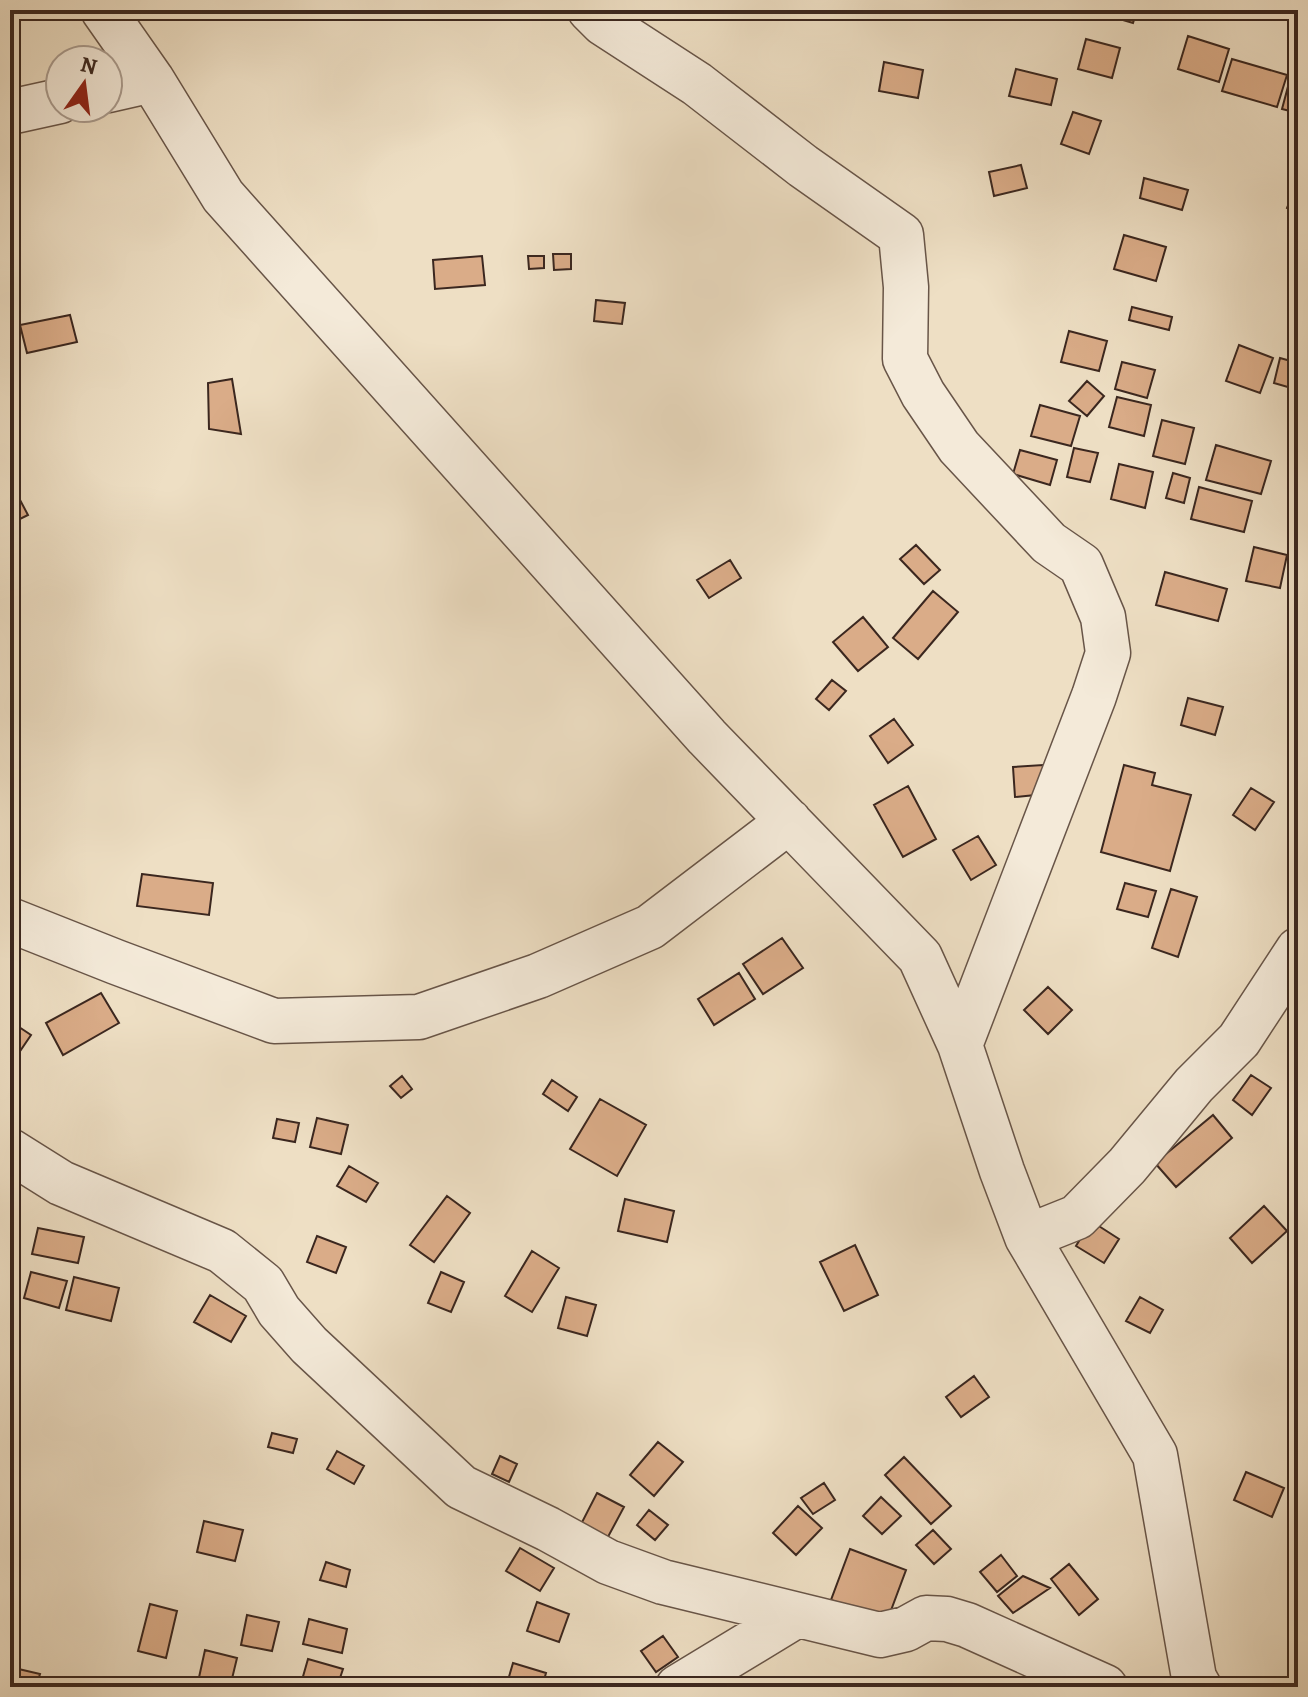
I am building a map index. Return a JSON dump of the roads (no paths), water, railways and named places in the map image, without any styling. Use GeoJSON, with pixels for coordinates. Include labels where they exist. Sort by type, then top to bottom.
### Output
{"type":"FeatureCollection","features":[{"type":"Feature","properties":{"kind":"street"},"geometry":{"type":"LineString","coordinates":[[103,10],[152,80],[223,196],[707,737],[920,957],[960,1045],[1027,1237],[1155,1455],[1194,1678],[1199,1687]]}},
{"type":"Feature","properties":{"kind":"street"},"geometry":{"type":"LineString","coordinates":[[590,10],[603,23],[697,84],[803,166],[901,235],[906,287],[905,359],[923,394],[959,447],[1049,543],[1081,565],[1103,617],[1108,653],[1094,696],[960,1045]]}},
{"type":"Feature","properties":{"kind":"street"},"geometry":{"type":"LineString","coordinates":[[124,86],[152,80]]}},
{"type":"Feature","properties":{"kind":"street"},"geometry":{"type":"LineString","coordinates":[[10,112],[44,105]]}},
{"type":"Feature","properties":{"kind":"street"},"geometry":{"type":"LineString","coordinates":[[10,920],[274,1021],[419,1017],[538,976],[650,927],[789,821]]}},
{"type":"Feature","properties":{"kind":"street"},"geometry":{"type":"LineString","coordinates":[[1027,1237],[1077,1217],[1127,1166],[1194,1085],[1239,1040],[1298,950]]}},
{"type":"Feature","properties":{"kind":"street"},"geometry":{"type":"LineString","coordinates":[[10,1151],[61,1183],[222,1251],[263,1284],[279,1311],[309,1345],[461,1487],[608,1562],[663,1582],[880,1635],[906,1629],[926,1618],[947,1619],[1105,1687]]}},
{"type":"Feature","properties":{"kind":"street"},"geometry":{"type":"LineString","coordinates":[[678,1687],[797,1615]]}}]}
